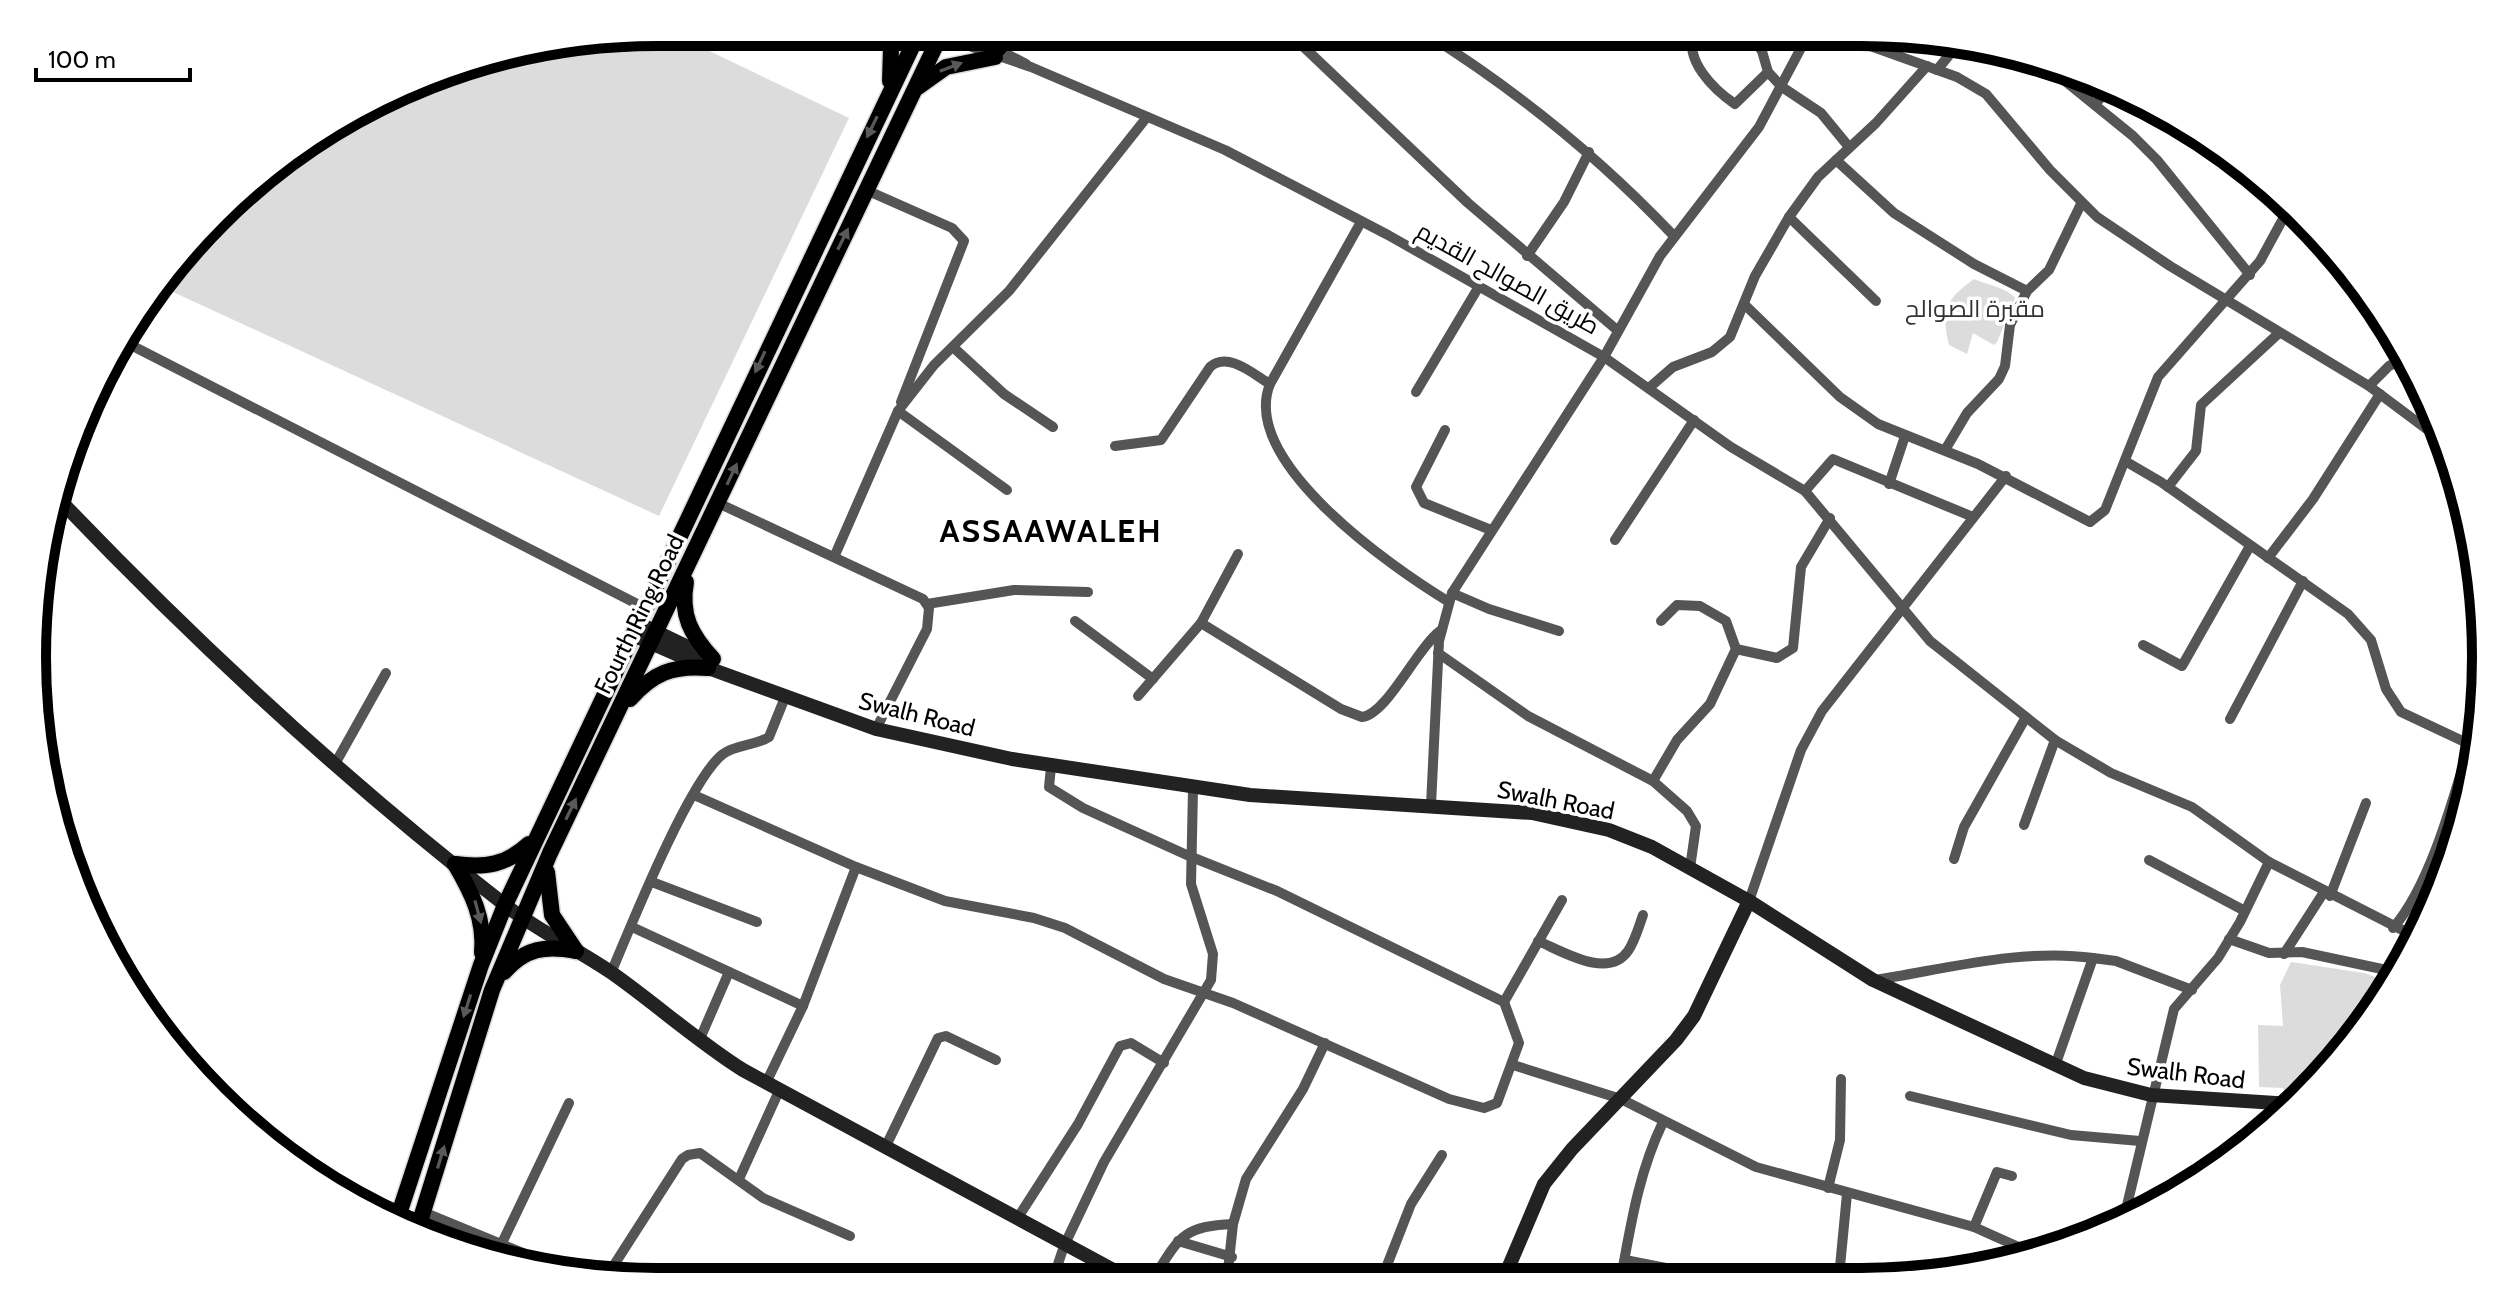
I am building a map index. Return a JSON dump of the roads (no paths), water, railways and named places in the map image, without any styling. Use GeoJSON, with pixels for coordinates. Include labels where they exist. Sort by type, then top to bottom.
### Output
{"type":"FeatureCollection","features":[{"type":"Feature","properties":{"kind":"main road"},"geometry":{"type":"LineString","coordinates":[[888,94],[890,46]]}},
{"type":"Feature","properties":{"kind":"main road","name":"Fourth Ring Road"},"geometry":{"type":"LineString","coordinates":[[400,1211],[481,965],[505,905],[912,46]]}},
{"type":"Feature","properties":{"kind":"main road","name":"Fourth Ring Road"},"geometry":{"type":"LineString","coordinates":[[421,1220],[492,990],[550,853],[689,567],[932,46]]}},
{"type":"Feature","properties":{"kind":"main road"},"geometry":{"type":"LineString","coordinates":[[913,91],[946,67],[997,52],[994,46]]}},
{"type":"Feature","properties":{"kind":"main road"},"geometry":{"type":"LineString","coordinates":[[611,727],[627,702],[656,674],[672,668],[711,663],[694,638],[684,614],[689,567]]}},
{"type":"Feature","properties":{"kind":"main road"},"geometry":{"type":"LineString","coordinates":[[455,864],[477,867],[500,864],[517,855],[536,837]]}},
{"type":"Feature","properties":{"kind":"main road"},"geometry":{"type":"LineString","coordinates":[[550,853],[547,901],[558,927],[576,951]]}},
{"type":"Feature","properties":{"kind":"main road"},"geometry":{"type":"LineString","coordinates":[[455,864],[480,916],[481,965]]}},
{"type":"Feature","properties":{"kind":"main road"},"geometry":{"type":"LineString","coordinates":[[492,990],[510,964],[529,951],[554,947],[576,951]]}},
{"type":"Feature","properties":{"kind":"street","name":"طريق الصوالح القديم"},"geometry":{"type":"LineString","coordinates":[[978,46],[1225,150],[1604,357],[1450,597],[1440,631],[1431,805]]}},
{"type":"Feature","properties":{"kind":"street","name":"طريق الصوالح القديم"},"geometry":{"type":"LineString","coordinates":[[987,46],[997,52]]}},
{"type":"Feature","properties":{"kind":"street"},"geometry":{"type":"LineString","coordinates":[[1304,46],[1527,256],[1617,330]]}},
{"type":"Feature","properties":{"kind":"street"},"geometry":{"type":"LineString","coordinates":[[1446,46],[1475,64],[1589,152],[1673,235]]}},
{"type":"Feature","properties":{"kind":"street"},"geometry":{"type":"LineString","coordinates":[[1691,46],[1695,60],[1721,94],[1735,104],[1768,72]]}},
{"type":"Feature","properties":{"kind":"street"},"geometry":{"type":"LineString","coordinates":[[1758,46],[1768,72],[1782,87],[1821,113],[1849,147]]}},
{"type":"Feature","properties":{"kind":"street"},"geometry":{"type":"LineString","coordinates":[[1802,46],[1782,87],[1731,166],[1673,235],[1604,357],[1694,420],[1805,491],[1930,641],[2055,740],[2111,773],[2201,812],[2269,862],[2406,933]]}},
{"type":"Feature","properties":{"kind":"street"},"geometry":{"type":"LineString","coordinates":[[1871,46],[1932,68],[1986,94],[2081,204],[2128,239],[2369,386],[2428,430]]}},
{"type":"Feature","properties":{"kind":"street"},"geometry":{"type":"LineString","coordinates":[[1650,387],[1673,367],[1722,346],[1730,337],[1755,276],[1789,217],[1836,160],[1949,52]]}},
{"type":"Feature","properties":{"kind":"street"},"geometry":{"type":"LineString","coordinates":[[2066,82],[2157,160],[2250,275]]}},
{"type":"Feature","properties":{"kind":"street"},"geometry":{"type":"LineString","coordinates":[[2095,105],[2102,96]]}},
{"type":"Feature","properties":{"kind":"street"},"geometry":{"type":"LineString","coordinates":[[898,411],[953,347],[1009,291],[1147,117]]}},
{"type":"Feature","properties":{"kind":"street"},"geometry":{"type":"LineString","coordinates":[[1527,256],[1564,202],[1589,152]]}},
{"type":"Feature","properties":{"kind":"street"},"geometry":{"type":"LineString","coordinates":[[1836,160],[1894,213],[1974,264],[2027,291]]}},
{"type":"Feature","properties":{"kind":"street"},"geometry":{"type":"LineString","coordinates":[[835,555],[898,411],[964,241],[952,228],[866,190]]}},
{"type":"Feature","properties":{"kind":"street"},"geometry":{"type":"LineString","coordinates":[[1945,450],[1967,413],[1999,379],[2005,366],[2006,334],[2027,291],[2049,270],[2081,204]]}},
{"type":"Feature","properties":{"kind":"street"},"geometry":{"type":"LineString","coordinates":[[1789,217],[1876,301]]}},
{"type":"Feature","properties":{"kind":"street"},"geometry":{"type":"LineString","coordinates":[[1745,305],[1840,397],[1878,424],[2006,476],[2090,522],[2105,510],[2158,377],[2250,275],[2284,217]]}},
{"type":"Feature","properties":{"kind":"street"},"geometry":{"type":"LineString","coordinates":[[1361,222],[1270,384],[1265,404],[1272,435],[1286,459],[1320,503],[1385,560],[1450,597],[1559,631]]}},
{"type":"Feature","properties":{"kind":"street"},"geometry":{"type":"LineString","coordinates":[[1416,392],[1478,288]]}},
{"type":"Feature","properties":{"kind":"street"},"geometry":{"type":"LineString","coordinates":[[2168,487],[2196,451],[2201,405],[2279,333]]}},
{"type":"Feature","properties":{"kind":"street"},"geometry":{"type":"LineString","coordinates":[[131,346],[639,622]]}},
{"type":"Feature","properties":{"kind":"street"},"geometry":{"type":"LineString","coordinates":[[953,347],[1004,394],[1053,427]]}},
{"type":"Feature","properties":{"kind":"street"},"geometry":{"type":"LineString","coordinates":[[1115,446],[1161,440],[1210,367],[1219,360],[1229,361],[1270,384]]}},
{"type":"Feature","properties":{"kind":"street"},"geometry":{"type":"LineString","coordinates":[[2369,386],[2396,362]]}},
{"type":"Feature","properties":{"kind":"street"},"geometry":{"type":"LineString","coordinates":[[2268,558],[2313,499],[2380,394]]}},
{"type":"Feature","properties":{"kind":"street"},"geometry":{"type":"LineString","coordinates":[[898,411],[1007,490]]}},
{"type":"Feature","properties":{"kind":"street"},"geometry":{"type":"LineString","coordinates":[[1615,540],[1694,420]]}},
{"type":"Feature","properties":{"kind":"street"},"geometry":{"type":"LineString","coordinates":[[1445,430],[1416,487],[1417,494],[1424,503],[1491,530]]}},
{"type":"Feature","properties":{"kind":"street"},"geometry":{"type":"LineString","coordinates":[[1889,484],[1905,436]]}},
{"type":"Feature","properties":{"kind":"street"},"geometry":{"type":"LineString","coordinates":[[1805,491],[1830,459],[1973,517]]}},
{"type":"Feature","properties":{"kind":"street"},"geometry":{"type":"LineString","coordinates":[[2125,461],[2168,487],[2303,581],[2361,627],[2378,657],[2392,701],[2401,712],[2466,743]]}},
{"type":"Feature","properties":{"kind":"street"},"geometry":{"type":"LineString","coordinates":[[1508,1268],[1544,1184],[1572,1149],[1694,1016],[1749,901],[1801,750],[1822,711],[1847,675],[2006,476]]}},
{"type":"Feature","properties":{"kind":"street"},"geometry":{"type":"LineString","coordinates":[[718,503],[916,592],[927,604],[927,629],[876,729]]}},
{"type":"Feature","properties":{"kind":"street"},"geometry":{"type":"LineString","coordinates":[[66,506],[187,627],[335,764],[505,905],[611,973],[699,1041],[773,1087],[1108,1268]]}},
{"type":"Feature","properties":{"kind":"street"},"geometry":{"type":"LineString","coordinates":[[1736,649],[1777,658],[1793,648],[1801,567],[1830,518]]}},
{"type":"Feature","properties":{"kind":"street"},"geometry":{"type":"LineString","coordinates":[[2143,645],[2182,666],[2250,546]]}},
{"type":"Feature","properties":{"kind":"street"},"geometry":{"type":"LineString","coordinates":[[1138,696],[1201,623],[1238,554]]}},
{"type":"Feature","properties":{"kind":"street"},"geometry":{"type":"LineString","coordinates":[[2230,719],[2303,581]]}},
{"type":"Feature","properties":{"kind":"street"},"geometry":{"type":"LineString","coordinates":[[927,604],[1014,590],[1088,592]]}},
{"type":"Feature","properties":{"kind":"street"},"geometry":{"type":"LineString","coordinates":[[1653,781],[1677,740],[1710,704],[1736,649],[1726,621],[1700,606],[1677,605],[1661,621]]}},
{"type":"Feature","properties":{"kind":"street"},"geometry":{"type":"LineString","coordinates":[[1075,621],[1153,679]]}},
{"type":"Feature","properties":{"kind":"street","name":"Swalh Road"},"geometry":{"type":"LineString","coordinates":[[639,622],[654,637],[711,663],[876,729],[1051,767],[1193,789],[1532,813],[1582,823],[1652,847],[1749,901],[1873,980],[2084,1078],[2151,1095],[2278,1103]]}},
{"type":"Feature","properties":{"kind":"street"},"geometry":{"type":"LineString","coordinates":[[1201,623],[1341,709],[1362,717],[1376,710],[1424,645],[1440,631]]}},
{"type":"Feature","properties":{"kind":"street"},"geometry":{"type":"LineString","coordinates":[[1438,653],[1528,716],[1653,781],[1693,818],[1697,838],[1690,868]]}},
{"type":"Feature","properties":{"kind":"street"},"geometry":{"type":"LineString","coordinates":[[335,764],[386,673]]}},
{"type":"Feature","properties":{"kind":"street"},"geometry":{"type":"LineString","coordinates":[[611,973],[694,795],[725,752],[769,737],[786,695]]}},
{"type":"Feature","properties":{"kind":"street"},"geometry":{"type":"LineString","coordinates":[[1954,859],[1964,827],[2026,717]]}},
{"type":"Feature","properties":{"kind":"street"},"geometry":{"type":"LineString","coordinates":[[2024,825],[2055,740]]}},
{"type":"Feature","properties":{"kind":"street"},"geometry":{"type":"LineString","coordinates":[[694,795],[856,867],[945,901],[1065,928],[1164,979],[1206,993],[1325,1043],[1449,1099],[1484,1108],[1497,1103],[1519,1043],[1504,1002],[1277,891],[1189,856],[1083,808],[1049,787],[1051,767]]}},
{"type":"Feature","properties":{"kind":"street"},"geometry":{"type":"LineString","coordinates":[[2393,928],[2409,905],[2439,837],[2462,767]]}},
{"type":"Feature","properties":{"kind":"street"},"geometry":{"type":"LineString","coordinates":[[1057,1268],[1104,1162],[1206,993],[1213,954],[1191,884],[1189,856],[1193,789]]}},
{"type":"Feature","properties":{"kind":"street"},"geometry":{"type":"LineString","coordinates":[[2284,954],[2327,894],[2366,803]]}},
{"type":"Feature","properties":{"kind":"street"},"geometry":{"type":"LineString","coordinates":[[2149,860],[2245,911]]}},
{"type":"Feature","properties":{"kind":"street"},"geometry":{"type":"LineString","coordinates":[[2126,1207],[2174,1009],[2192,990],[2229,939],[2269,862]]}},
{"type":"Feature","properties":{"kind":"street"},"geometry":{"type":"LineString","coordinates":[[739,1179],[856,867]]}},
{"type":"Feature","properties":{"kind":"street"},"geometry":{"type":"LineString","coordinates":[[652,882],[757,922]]}},
{"type":"Feature","properties":{"kind":"street"},"geometry":{"type":"LineString","coordinates":[[1504,1002],[1562,900]]}},
{"type":"Feature","properties":{"kind":"street"},"geometry":{"type":"LineString","coordinates":[[1538,941],[1591,962],[1609,963],[1628,951],[1643,915]]}},
{"type":"Feature","properties":{"kind":"street"},"geometry":{"type":"LineString","coordinates":[[632,927],[803,1006]]}},
{"type":"Feature","properties":{"kind":"street"},"geometry":{"type":"LineString","coordinates":[[2229,939],[2269,953],[2302,952],[2385,970]]}},
{"type":"Feature","properties":{"kind":"street"},"geometry":{"type":"LineString","coordinates":[[1873,980],[2020,957],[2064,954],[2116,961],[2192,990]]}},
{"type":"Feature","properties":{"kind":"street"},"geometry":{"type":"LineString","coordinates":[[2055,1066],[2093,958]]}},
{"type":"Feature","properties":{"kind":"street"},"geometry":{"type":"LineString","coordinates":[[699,1041],[729,972]]}},
{"type":"Feature","properties":{"kind":"street"},"geometry":{"type":"LineString","coordinates":[[885,1148],[938,1038],[946,1036],[996,1060]]}},
{"type":"Feature","properties":{"kind":"street"},"geometry":{"type":"LineString","coordinates":[[1017,1219],[1078,1124],[1120,1046],[1131,1043],[1164,1063]]}},
{"type":"Feature","properties":{"kind":"street"},"geometry":{"type":"LineString","coordinates":[[1230,1268],[1233,1224],[1246,1179],[1303,1089],[1325,1043]]}},
{"type":"Feature","properties":{"kind":"street"},"geometry":{"type":"LineString","coordinates":[[1513,1065],[1621,1099],[1756,1167],[1974,1227],[2019,1247]]}},
{"type":"Feature","properties":{"kind":"street"},"geometry":{"type":"LineString","coordinates":[[1828,1188],[1840,1140],[1841,1079]]}},
{"type":"Feature","properties":{"kind":"street"},"geometry":{"type":"LineString","coordinates":[[1910,1096],[2071,1135],[2140,1141]]}},
{"type":"Feature","properties":{"kind":"street"},"geometry":{"type":"LineString","coordinates":[[502,1243],[569,1103]]}},
{"type":"Feature","properties":{"kind":"street"},"geometry":{"type":"LineString","coordinates":[[1623,1268],[1646,1158],[1663,1122]]}},
{"type":"Feature","properties":{"kind":"street"},"geometry":{"type":"LineString","coordinates":[[613,1267],[688,1155],[700,1153],[763,1198],[850,1236]]}},
{"type":"Feature","properties":{"kind":"street"},"geometry":{"type":"LineString","coordinates":[[1386,1268],[1411,1204],[1442,1155]]}},
{"type":"Feature","properties":{"kind":"street"},"geometry":{"type":"LineString","coordinates":[[1974,1227],[1997,1172],[2012,1176]]}},
{"type":"Feature","properties":{"kind":"street"},"geometry":{"type":"LineString","coordinates":[[1840,1268],[1847,1194]]}},
{"type":"Feature","properties":{"kind":"street"},"geometry":{"type":"LineString","coordinates":[[423,1212],[526,1253]]}},
{"type":"Feature","properties":{"kind":"street"},"geometry":{"type":"LineString","coordinates":[[1160,1268],[1178,1241],[1191,1229],[1233,1224]]}},
{"type":"Feature","properties":{"kind":"street"},"geometry":{"type":"LineString","coordinates":[[1178,1241],[1232,1257]]}},
{"type":"Feature","properties":{"kind":"street"},"geometry":{"type":"LineString","coordinates":[[1625,1260],[1666,1268]]}},
{"type":"Feature","properties":{"kind":"district","name":"ASSAAWALEH"},"geometry":{"type":"Point","coordinates":[1051,530]}},
{"type":"Feature","properties":{"kind":"park label","name":"مقبرة الصوالح"},"geometry":{"type":"Point","coordinates":[1975,308]}}]}
